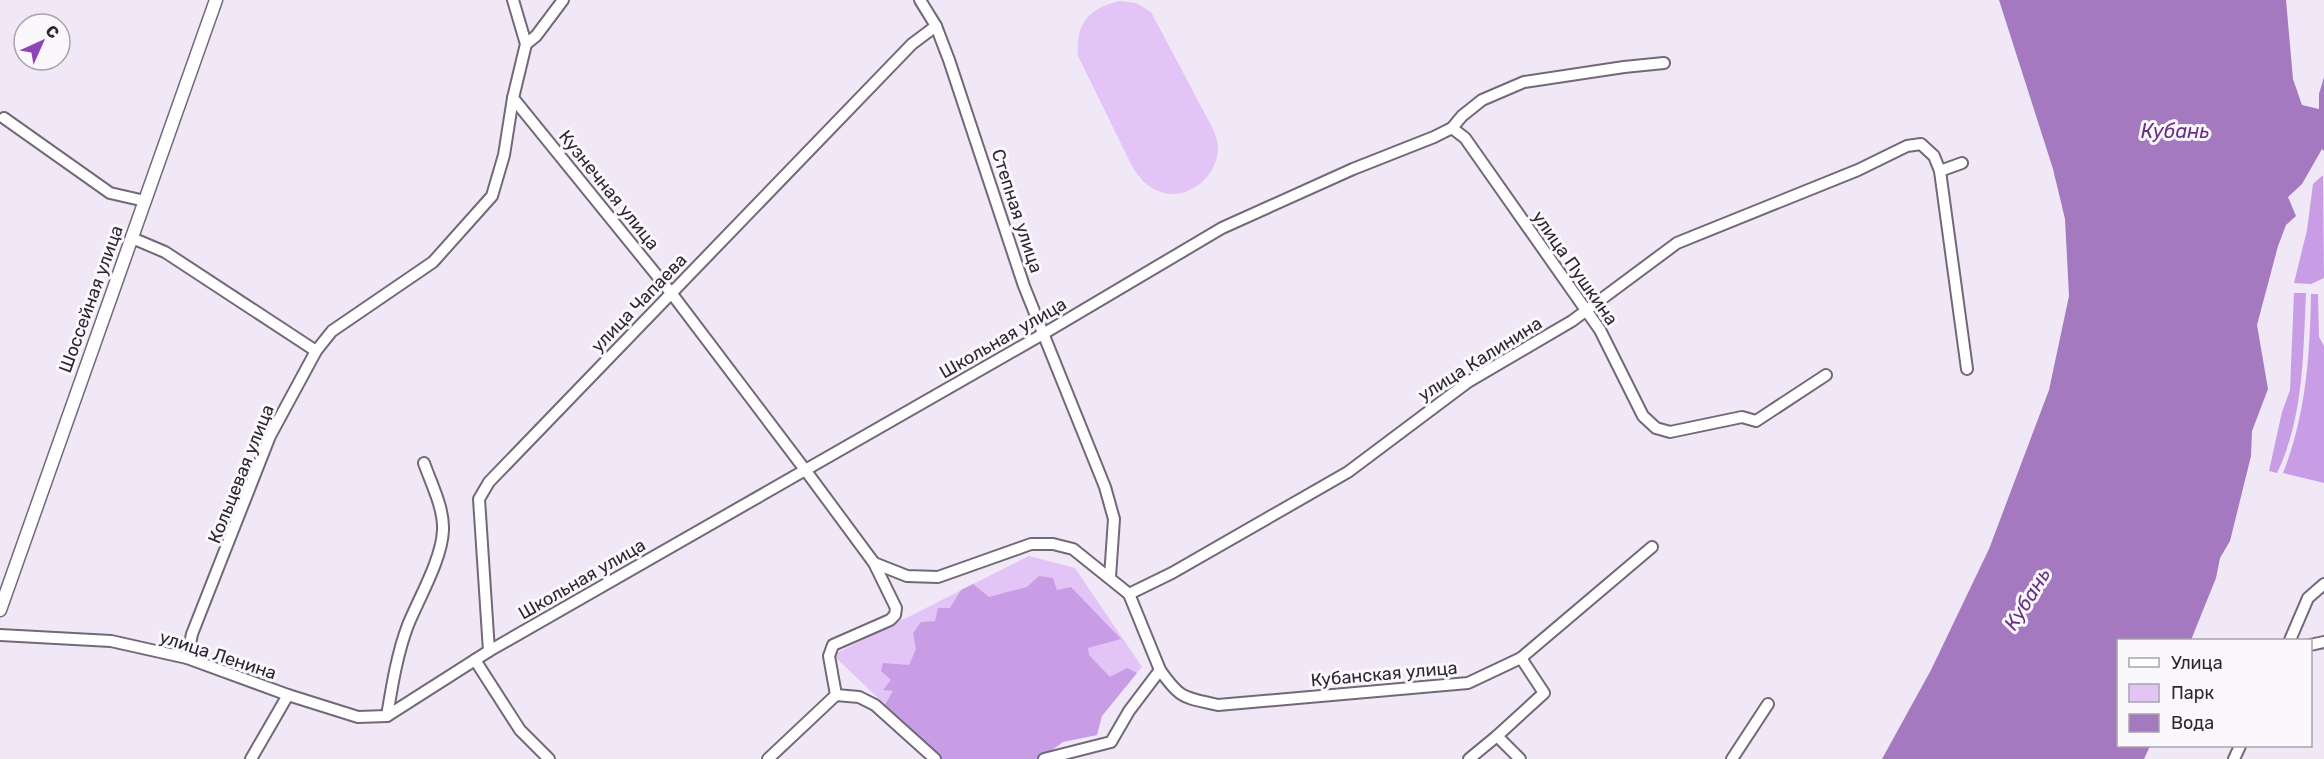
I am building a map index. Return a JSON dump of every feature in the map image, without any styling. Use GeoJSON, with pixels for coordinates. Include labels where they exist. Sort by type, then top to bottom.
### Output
{"type":"FeatureCollection","features":[{"type":"Feature","properties":{"kind":"street","name":"Шоссейная улица"},"geometry":{"type":"LineString","coordinates":[[0,610],[216,0]]}},
{"type":"Feature","properties":{"kind":"street"},"geometry":{"type":"LineString","coordinates":[[513,0],[526,44],[513,98]]}},
{"type":"Feature","properties":{"kind":"street"},"geometry":{"type":"LineString","coordinates":[[526,44],[536,36],[563,0]]}},
{"type":"Feature","properties":{"kind":"street","name":"Степная улица"},"geometry":{"type":"LineString","coordinates":[[920,0],[936,26],[949,60],[1043,334],[1101,478],[1114,519],[1110,577]]}},
{"type":"Feature","properties":{"kind":"street","name":"улица Чапаева"},"geometry":{"type":"LineString","coordinates":[[489,651],[479,499],[489,482],[912,44],[936,26]]}},
{"type":"Feature","properties":{"kind":"street","name":"Школьная улица"},"geometry":{"type":"LineString","coordinates":[[387,716],[489,651],[806,471],[1222,228],[1353,169],[1452,128],[1462,116],[1482,100],[1524,82],[1664,63]]}},
{"type":"Feature","properties":{"kind":"street","name":"Кузнечная улица"},"geometry":{"type":"LineString","coordinates":[[513,98],[672,294],[874,562],[896,608],[895,615],[890,620],[833,645],[829,656],[836,695]]}},
{"type":"Feature","properties":{"kind":"street","name":"Кольцевая улица"},"geometry":{"type":"LineString","coordinates":[[187,658],[192,634],[270,436],[316,351],[332,331],[432,262],[492,196],[504,155],[513,98]]}},
{"type":"Feature","properties":{"kind":"street"},"geometry":{"type":"LineString","coordinates":[[4,118],[110,193],[145,201]]}},
{"type":"Feature","properties":{"kind":"street","name":"улица Пушкина"},"geometry":{"type":"LineString","coordinates":[[1452,128],[1465,138],[1600,330],[1643,416],[1656,428],[1670,432],[1742,417],[1756,421],[1826,375]]}},
{"type":"Feature","properties":{"kind":"street","name":"улица Калинина"},"geometry":{"type":"LineString","coordinates":[[1129,594],[1172,573],[1348,471],[1468,382],[1572,321],[1677,243],[1858,170],[1907,146],[1921,144],[1934,156],[1940,171]]}},
{"type":"Feature","properties":{"kind":"street"},"geometry":{"type":"LineString","coordinates":[[1962,163],[1940,171],[1967,369]]}},
{"type":"Feature","properties":{"kind":"street"},"geometry":{"type":"LineString","coordinates":[[132,238],[165,252],[316,351]]}},
{"type":"Feature","properties":{"kind":"street"},"geometry":{"type":"LineString","coordinates":[[387,716],[392,683],[408,627],[433,567],[443,533],[438,503],[424,463]]}},
{"type":"Feature","properties":{"kind":"street"},"geometry":{"type":"LineString","coordinates":[[874,562],[907,576],[938,577],[1031,544],[1053,544],[1073,549],[1129,594]]}},
{"type":"Feature","properties":{"kind":"street","name":"Кубанская улица"},"geometry":{"type":"LineString","coordinates":[[1129,594],[1160,670],[1175,691],[1186,698],[1218,705],[1468,683],[1521,658],[1652,547]]}},
{"type":"Feature","properties":{"kind":"street"},"geometry":{"type":"LineString","coordinates":[[2290,639],[2308,598],[2324,584]]}},
{"type":"Feature","properties":{"kind":"street","name":"улица Ленина"},"geometry":{"type":"LineString","coordinates":[[0,635],[111,641],[187,658],[288,695],[358,717],[387,716]]}},
{"type":"Feature","properties":{"kind":"street"},"geometry":{"type":"LineString","coordinates":[[1469,759],[1544,693],[1521,658]]}},
{"type":"Feature","properties":{"kind":"street"},"geometry":{"type":"LineString","coordinates":[[475,660],[520,730],[549,759]]}},
{"type":"Feature","properties":{"kind":"street"},"geometry":{"type":"LineString","coordinates":[[1044,759],[1111,742],[1129,711],[1160,670]]}},
{"type":"Feature","properties":{"kind":"street"},"geometry":{"type":"LineString","coordinates":[[251,759],[288,695]]}},
{"type":"Feature","properties":{"kind":"street"},"geometry":{"type":"LineString","coordinates":[[768,759],[836,695],[860,697],[876,705],[935,759]]}},
{"type":"Feature","properties":{"kind":"street"},"geometry":{"type":"LineString","coordinates":[[1732,759],[1768,704]]}},
{"type":"Feature","properties":{"kind":"street"},"geometry":{"type":"LineString","coordinates":[[1497,736],[1520,759]]}},
{"type":"Feature","properties":{"kind":"green space"},"geometry":{"type":"Polygon","coordinates":[[[1119,1],[1136,3],[1151,12],[1217,140],[1217,158],[1212,169],[1206,178],[1188,191],[1178,194],[1167,193],[1152,188],[1140,178],[1078,56],[1079,35],[1086,19],[1099,8],[1119,1]]]}},
{"type":"Feature","properties":{"kind":"green space"},"geometry":{"type":"Polygon","coordinates":[[[1029,556],[1075,568],[1142,667],[1102,708],[1095,736],[1069,737],[942,759],[833,655],[1029,556]]]}},
{"type":"Feature","properties":{"kind":"shaded area"},"geometry":{"type":"Polygon","coordinates":[[[2323,175],[2324,278],[2311,284],[2294,283],[2307,230],[2313,184],[2323,175]]]}},
{"type":"Feature","properties":{"kind":"shaded area"},"geometry":{"type":"Polygon","coordinates":[[[2294,293],[2306,293],[2303,362],[2292,430],[2277,473],[2269,471],[2282,412],[2290,390],[2294,293]]]}},
{"type":"Feature","properties":{"kind":"shaded area"},"geometry":{"type":"Polygon","coordinates":[[[2311,294],[2318,294],[2319,337],[2324,346],[2324,483],[2283,473],[2302,407],[2311,294]]]}},
{"type":"Feature","properties":{"kind":"shaded area"},"geometry":{"type":"Polygon","coordinates":[[[1039,576],[1053,578],[1057,590],[1071,587],[1121,639],[1088,648],[1089,655],[1110,677],[1127,668],[1137,673],[1102,716],[1097,735],[1063,742],[1040,759],[939,759],[883,708],[893,691],[883,690],[891,680],[881,671],[883,663],[909,665],[916,649],[913,633],[921,622],[935,621],[938,608],[950,608],[961,590],[973,584],[989,597],[1027,587],[1039,576]]]}},
{"type":"Feature","properties":{"kind":"water","name":"Кубань"},"geometry":{"type":"Polygon","coordinates":[[[1999,0],[2286,0],[2293,79],[2302,105],[2319,109],[2319,94],[2324,77],[2324,151],[2322,149],[2302,184],[2288,197],[2296,216],[2286,225],[2278,246],[2257,325],[2268,389],[2252,431],[2251,456],[2230,541],[2220,558],[2216,578],[2191,639],[2117,639],[2117,747],[2150,747],[2144,759],[1882,759],[1931,670],[1989,549],[2049,390],[2069,296],[2065,219],[2053,169],[1999,0]]]}}]}
